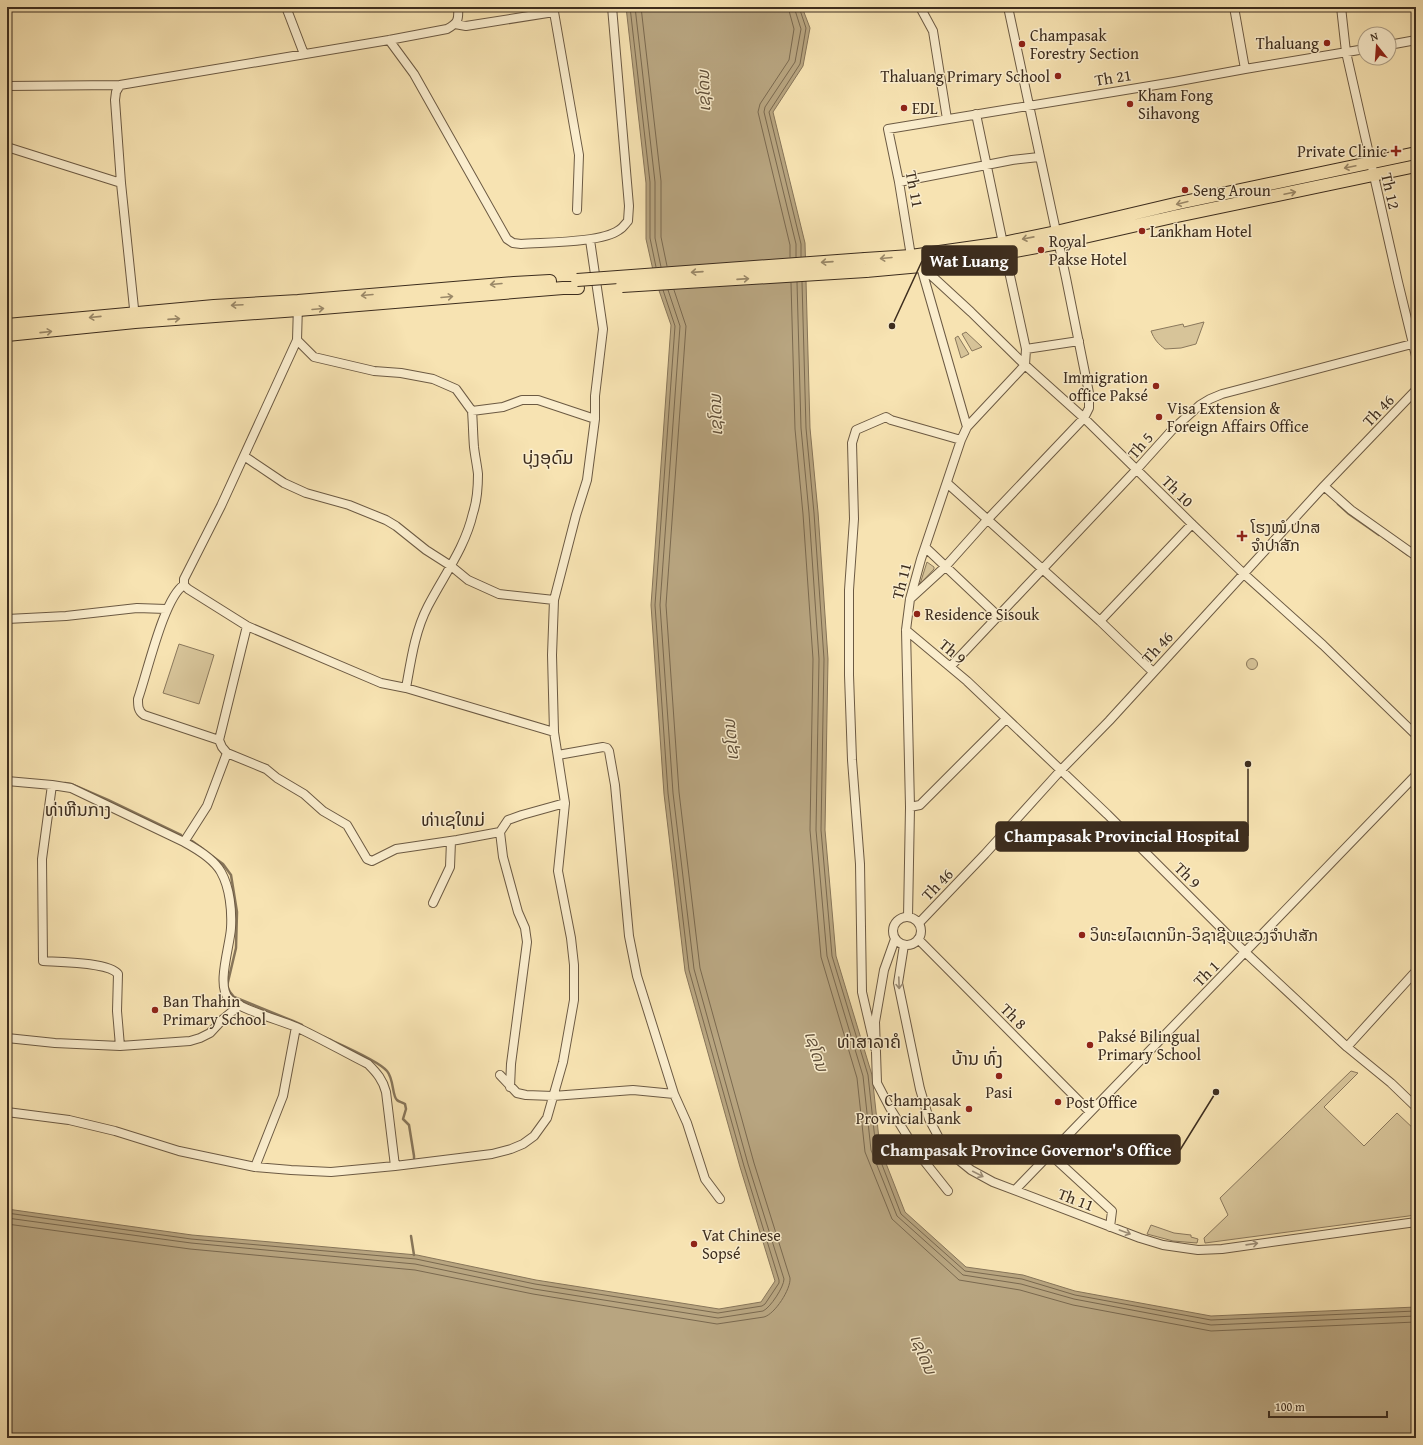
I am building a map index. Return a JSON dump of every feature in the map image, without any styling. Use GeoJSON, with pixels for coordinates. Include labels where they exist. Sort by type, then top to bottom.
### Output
{"type":"FeatureCollection","features":[{"type":"Feature","properties":{"kind":"highway"},"geometry":{"type":"LineString","coordinates":[[1057,237],[1179,204],[1416,153]]}},
{"type":"Feature","properties":{"kind":"highway"},"geometry":{"type":"LineString","coordinates":[[7,325],[135,318],[535,290],[578,284],[866,265],[921,266],[1057,237],[1177,216],[1416,166]]}},
{"type":"Feature","properties":{"kind":"highway"},"geometry":{"type":"LineString","coordinates":[[866,265],[911,256],[1004,248]]}},
{"type":"Feature","properties":{"kind":"highway"},"geometry":{"type":"LineString","coordinates":[[7,335],[135,318]]}},
{"type":"Feature","properties":{"kind":"street"},"geometry":{"type":"LineString","coordinates":[[286,7],[304,54]]}},
{"type":"Feature","properties":{"kind":"street"},"geometry":{"type":"LineString","coordinates":[[7,86],[120,85],[389,40],[447,29],[455,24],[458,19],[458,7]]}},
{"type":"Feature","properties":{"kind":"street"},"geometry":{"type":"LineString","coordinates":[[389,40],[414,74],[507,239],[513,243],[521,244],[590,240],[608,236],[620,230],[628,221],[629,206],[612,7]]}},
{"type":"Feature","properties":{"kind":"street"},"geometry":{"type":"LineString","coordinates":[[920,7],[933,31],[947,119]]}},
{"type":"Feature","properties":{"kind":"street"},"geometry":{"type":"LineString","coordinates":[[910,599],[945,567],[987,520],[1084,418],[1089,408],[1089,393],[1079,341],[1008,7]]}},
{"type":"Feature","properties":{"kind":"street"},"geometry":{"type":"LineString","coordinates":[[1234,7],[1245,68]]}},
{"type":"Feature","properties":{"kind":"street","name":"Th 12"},"geometry":{"type":"LineString","coordinates":[[1341,7],[1346,52],[1373,175],[1416,356]]}},
{"type":"Feature","properties":{"kind":"street"},"geometry":{"type":"LineString","coordinates":[[455,24],[466,26],[554,12],[579,155],[576,210]]}},
{"type":"Feature","properties":{"kind":"street"},"geometry":{"type":"LineString","coordinates":[[1397,44],[1416,40]]}},
{"type":"Feature","properties":{"kind":"street","name":"Th 21"},"geometry":{"type":"LineString","coordinates":[[888,128],[1174,82],[1245,68],[1357,50]]}},
{"type":"Feature","properties":{"kind":"street"},"geometry":{"type":"LineString","coordinates":[[120,85],[116,92],[115,100],[121,183],[135,318]]}},
{"type":"Feature","properties":{"kind":"street"},"geometry":{"type":"LineString","coordinates":[[976,114],[1026,349],[1025,365]]}},
{"type":"Feature","properties":{"kind":"street","name":"Th 11"},"geometry":{"type":"LineString","coordinates":[[888,128],[899,182],[911,256]]}},
{"type":"Feature","properties":{"kind":"street"},"geometry":{"type":"LineString","coordinates":[[7,148],[121,183]]}},
{"type":"Feature","properties":{"kind":"street"},"geometry":{"type":"LineString","coordinates":[[899,182],[1012,160],[1039,157]]}},
{"type":"Feature","properties":{"kind":"street"},"geometry":{"type":"LineString","coordinates":[[7,1112],[69,1120],[114,1131],[179,1151],[255,1167],[331,1172],[492,1154],[523,1144],[534,1136],[547,1118],[563,1062],[574,1000],[574,965],[571,938],[558,871],[566,803],[554,732],[552,655],[554,600],[576,515],[587,480],[595,419],[595,396],[603,329],[590,240]]}},
{"type":"Feature","properties":{"kind":"street"},"geometry":{"type":"LineString","coordinates":[[921,266],[968,427]]}},
{"type":"Feature","properties":{"kind":"street","name":"Th 10"},"geometry":{"type":"LineString","coordinates":[[921,266],[1025,365],[1138,469],[1244,574],[1323,645],[1416,735]]}},
{"type":"Feature","properties":{"kind":"street"},"geometry":{"type":"LineString","coordinates":[[298,306],[297,340],[221,506],[184,579],[184,585],[247,626],[381,684],[406,688],[554,732]]}},
{"type":"Feature","properties":{"kind":"street"},"geometry":{"type":"LineString","coordinates":[[297,340],[314,357],[374,370],[433,379],[456,389],[472,411],[474,448],[478,474],[477,494],[473,514],[466,537],[428,606],[420,626],[412,655],[406,688]]}},
{"type":"Feature","properties":{"kind":"street"},"geometry":{"type":"LineString","coordinates":[[1026,349],[1079,341]]}},
{"type":"Feature","properties":{"kind":"street","name":"Th 5"},"geometry":{"type":"LineString","coordinates":[[951,666],[1138,469],[1173,429],[1200,405],[1222,394],[1412,344]]}},
{"type":"Feature","properties":{"kind":"street","name":"Th 11"},"geometry":{"type":"LineString","coordinates":[[908,917],[910,807],[906,630],[910,599],[921,559],[926,548],[961,440],[968,427],[1025,365]]}},
{"type":"Feature","properties":{"kind":"street","name":"Th 46"},"geometry":{"type":"LineString","coordinates":[[919,923],[1154,672],[1324,486],[1416,390]]}},
{"type":"Feature","properties":{"kind":"street"},"geometry":{"type":"LineString","coordinates":[[472,411],[503,406],[522,400],[538,400],[595,419]]}},
{"type":"Feature","properties":{"kind":"street"},"geometry":{"type":"LineString","coordinates":[[875,1048],[862,992],[860,864],[852,752],[849,629],[849,590],[854,519],[852,443],[856,430],[886,417],[891,420],[961,440]]}},
{"type":"Feature","properties":{"kind":"street"},"geometry":{"type":"LineString","coordinates":[[244,456],[264,471],[306,493],[350,505],[386,520],[451,566],[468,580],[499,594],[554,600]]}},
{"type":"Feature","properties":{"kind":"street"},"geometry":{"type":"LineString","coordinates":[[947,483],[1100,621],[1154,672]]}},
{"type":"Feature","properties":{"kind":"street"},"geometry":{"type":"LineString","coordinates":[[1324,486],[1351,510],[1416,556]]}},
{"type":"Feature","properties":{"kind":"street"},"geometry":{"type":"LineString","coordinates":[[1100,621],[1192,524]]}},
{"type":"Feature","properties":{"kind":"street"},"geometry":{"type":"LineString","coordinates":[[926,548],[999,617]]}},
{"type":"Feature","properties":{"kind":"street"},"geometry":{"type":"LineString","coordinates":[[184,585],[178,588],[166,609],[138,699],[138,708],[144,715],[219,740]]}},
{"type":"Feature","properties":{"kind":"street"},"geometry":{"type":"LineString","coordinates":[[7,618],[66,616],[137,608],[166,609]]}},
{"type":"Feature","properties":{"kind":"street"},"geometry":{"type":"LineString","coordinates":[[247,626],[219,740],[227,753],[266,769],[277,778],[304,794],[323,811],[347,825],[367,859],[372,861],[398,849],[500,832]]}},
{"type":"Feature","properties":{"kind":"street","name":"Th 9"},"geometry":{"type":"LineString","coordinates":[[906,630],[951,666],[1107,814],[1246,953],[1347,1047],[1391,1083],[1416,1107]]}},
{"type":"Feature","properties":{"kind":"street"},"geometry":{"type":"LineString","coordinates":[[910,807],[920,805],[1006,719]]}},
{"type":"Feature","properties":{"kind":"street"},"geometry":{"type":"LineString","coordinates":[[558,755],[603,747],[607,748],[609,752],[614,785],[629,936],[637,976],[674,1094],[687,1123],[705,1179],[720,1199]]}},
{"type":"Feature","properties":{"kind":"street"},"geometry":{"type":"LineString","coordinates":[[184,842],[207,806],[227,753]]}},
{"type":"Feature","properties":{"kind":"street","name":"Th 1"},"geometry":{"type":"LineString","coordinates":[[1015,1190],[1246,953],[1416,775]]}},
{"type":"Feature","properties":{"kind":"street"},"geometry":{"type":"LineString","coordinates":[[7,781],[71,788],[184,842],[210,860],[221,871],[227,885],[230,906],[231,928],[223,983],[224,992],[229,999],[240,1005],[296,1027],[368,1064],[378,1074],[384,1082],[386,1092],[395,1166]]}},
{"type":"Feature","properties":{"kind":"street"},"geometry":{"type":"LineString","coordinates":[[52,785],[42,859],[42,961],[90,964],[115,970],[118,974],[120,1046]]}},
{"type":"Feature","properties":{"kind":"street"},"geometry":{"type":"LineString","coordinates":[[510,1087],[511,1064],[527,942],[503,857],[500,832],[508,820],[566,803]]}},
{"type":"Feature","properties":{"kind":"street"},"geometry":{"type":"LineString","coordinates":[[433,903],[450,867],[451,841]]}},
{"type":"Feature","properties":{"kind":"street"},"geometry":{"type":"LineString","coordinates":[[895,939],[904,945],[913,944],[918,939],[921,930],[919,923],[913,918],[908,917],[898,920],[894,925],[893,934],[895,939],[883,977],[875,1022],[877,1083],[890,1108],[917,1152],[948,1191]]}},
{"type":"Feature","properties":{"kind":"street","name":"Th 8"},"geometry":{"type":"LineString","coordinates":[[918,939],[1090,1112]]}},
{"type":"Feature","properties":{"kind":"street","name":"Th 11"},"geometry":{"type":"LineString","coordinates":[[904,945],[898,983],[920,1089],[930,1119],[940,1140],[960,1161],[971,1170],[993,1182],[1110,1227],[1163,1245],[1198,1250],[1229,1248],[1416,1222]]}},
{"type":"Feature","properties":{"kind":"street"},"geometry":{"type":"LineString","coordinates":[[1347,1047],[1416,971]]}},
{"type":"Feature","properties":{"kind":"street"},"geometry":{"type":"LineString","coordinates":[[7,1038],[55,1043],[120,1046],[190,1041],[210,1033],[223,1019],[240,1005]]}},
{"type":"Feature","properties":{"kind":"street"},"geometry":{"type":"LineString","coordinates":[[255,1167],[283,1096],[296,1027]]}},
{"type":"Feature","properties":{"kind":"street"},"geometry":{"type":"LineString","coordinates":[[500,1075],[510,1087],[517,1092],[526,1095],[554,1096],[633,1090],[674,1094]]}},
{"type":"Feature","properties":{"kind":"street"},"geometry":{"type":"LineString","coordinates":[[1050,1154],[1112,1211],[1110,1227]]}},
{"type":"Feature","properties":{"kind":"shaded area"},"geometry":{"type":"Polygon","coordinates":[[[1204,322],[1196,344],[1181,348],[1165,349],[1156,341],[1151,331],[1183,324],[1184,327],[1204,322]]]}},
{"type":"Feature","properties":{"kind":"shaded area"},"geometry":{"type":"Polygon","coordinates":[[[966,332],[982,347],[972,351],[962,334],[966,332]]]}},
{"type":"Feature","properties":{"kind":"shaded area"},"geometry":{"type":"Polygon","coordinates":[[[958,336],[969,354],[961,358],[955,338],[958,336]]]}},
{"type":"Feature","properties":{"kind":"shaded area"},"geometry":{"type":"Polygon","coordinates":[[[927,562],[934,567],[934,569],[920,584],[927,562]]]}},
{"type":"Feature","properties":{"kind":"shaded area"},"geometry":{"type":"Polygon","coordinates":[[[179,644],[214,655],[199,704],[163,693],[179,644]]]}},
{"type":"Feature","properties":{"kind":"shaded area"},"geometry":{"type":"Polygon","coordinates":[[[1252,658],[1256,660],[1258,664],[1256,668],[1252,670],[1248,668],[1246,664],[1248,660],[1252,658]]]}},
{"type":"Feature","properties":{"kind":"shaded area"},"geometry":{"type":"Polygon","coordinates":[[[1351,1071],[1358,1073],[1324,1107],[1364,1146],[1397,1113],[1416,1131],[1416,1215],[1205,1243],[1204,1238],[1228,1215],[1220,1198],[1351,1071]]]}},
{"type":"Feature","properties":{"kind":"shaded area"},"geometry":{"type":"Polygon","coordinates":[[[1151,1225],[1174,1233],[1191,1235],[1191,1237],[1198,1239],[1197,1243],[1173,1241],[1147,1234],[1151,1225]]]}},
{"type":"Feature","properties":{"kind":"water","name":"ເຊໂດນ"},"geometry":{"type":"Polygon","coordinates":[[[626,7],[802,7],[810,28],[803,66],[773,112],[805,243],[810,428],[818,512],[828,659],[825,830],[836,956],[872,1075],[880,1148],[905,1212],[966,1267],[1023,1275],[1075,1291],[1211,1316],[1416,1307],[1416,1438],[7,1438],[7,1209],[192,1235],[417,1255],[536,1280],[719,1309],[761,1302],[775,1281],[740,1167],[685,971],[664,794],[651,605],[671,325],[655,279],[646,239],[646,183],[626,7]]]}},
{"type":"Feature","properties":{"kind":"waterway"},"geometry":{"type":"LineString","coordinates":[[1338,504],[1349,514],[1379,535]]}},
{"type":"Feature","properties":{"kind":"waterway"},"geometry":{"type":"LineString","coordinates":[[1383,537],[1408,555]]}},
{"type":"Feature","properties":{"kind":"waterway"},"geometry":{"type":"LineString","coordinates":[[65,783],[71,784],[108,800],[181,835]]}},
{"type":"Feature","properties":{"kind":"waterway"},"geometry":{"type":"LineString","coordinates":[[192,841],[203,849]]}},
{"type":"Feature","properties":{"kind":"waterway"},"geometry":{"type":"LineString","coordinates":[[212,856],[223,864],[231,875],[237,912],[236,948],[227,986],[230,992],[234,997],[302,1025]]}},
{"type":"Feature","properties":{"kind":"waterway"},"geometry":{"type":"LineString","coordinates":[[324,1037],[367,1057],[387,1071],[391,1078],[395,1098],[405,1104],[406,1109],[403,1119],[409,1125],[414,1158]]}},
{"type":"Feature","properties":{"kind":"waterway"},"geometry":{"type":"LineString","coordinates":[[411,1236],[414,1255]]}},
{"type":"Feature","properties":{"kind":"place","name":"Thaluang"},"geometry":{"type":"Point","coordinates":[1327,43]}},
{"type":"Feature","properties":{"kind":"place","name":"Champasak Forestry Section"},"geometry":{"type":"Point","coordinates":[1022,44]}},
{"type":"Feature","properties":{"kind":"place","name":"Thaluang Primary School"},"geometry":{"type":"Point","coordinates":[1058,76]}},
{"type":"Feature","properties":{"kind":"place","name":"Kham Fong Sihavong"},"geometry":{"type":"Point","coordinates":[1130,104]}},
{"type":"Feature","properties":{"kind":"place","name":"EDL"},"geometry":{"type":"Point","coordinates":[904,108]}},
{"type":"Feature","properties":{"kind":"place","name":"Private Clinic"},"geometry":{"type":"Point","coordinates":[1396,151]}},
{"type":"Feature","properties":{"kind":"place","name":"Seng Aroun"},"geometry":{"type":"Point","coordinates":[1185,190]}},
{"type":"Feature","properties":{"kind":"place","name":"Lankham Hotel"},"geometry":{"type":"Point","coordinates":[1142,231]}},
{"type":"Feature","properties":{"kind":"place","name":"Royal Pakse Hotel"},"geometry":{"type":"Point","coordinates":[1041,250]}},
{"type":"Feature","properties":{"kind":"place","name":"Wat Luang"},"geometry":{"type":"Point","coordinates":[892,326]}},
{"type":"Feature","properties":{"kind":"place","name":"Immigration office Paksé"},"geometry":{"type":"Point","coordinates":[1156,386]}},
{"type":"Feature","properties":{"kind":"place","name":"Visa Extension & Foreign Affairs Office"},"geometry":{"type":"Point","coordinates":[1159,417]}},
{"type":"Feature","properties":{"kind":"place","name":"ໂຮງໝໍ ປກສ ຈຳປາສັກ"},"geometry":{"type":"Point","coordinates":[1242,536]}},
{"type":"Feature","properties":{"kind":"place","name":"Residence Sisouk"},"geometry":{"type":"Point","coordinates":[917,614]}},
{"type":"Feature","properties":{"kind":"place","name":"Champasak Provincial Hospital"},"geometry":{"type":"Point","coordinates":[1248,764]}},
{"type":"Feature","properties":{"kind":"place","name":"ວິທະຍໄລເຕກນິກ-ວິຊາຊີບແຂວງຈໍາປາສັກ"},"geometry":{"type":"Point","coordinates":[1082,935]}},
{"type":"Feature","properties":{"kind":"place","name":"Ban Thahin Primary School"},"geometry":{"type":"Point","coordinates":[155,1010]}},
{"type":"Feature","properties":{"kind":"place","name":"Paksé Bilingual Primary School"},"geometry":{"type":"Point","coordinates":[1090,1045]}},
{"type":"Feature","properties":{"kind":"place","name":"Pasi"},"geometry":{"type":"Point","coordinates":[999,1076]}},
{"type":"Feature","properties":{"kind":"place","name":"Champasak Province Governor's Office"},"geometry":{"type":"Point","coordinates":[1216,1092]}},
{"type":"Feature","properties":{"kind":"place","name":"Post Office"},"geometry":{"type":"Point","coordinates":[1058,1102]}},
{"type":"Feature","properties":{"kind":"place","name":"Champasak Provincial Bank"},"geometry":{"type":"Point","coordinates":[969,1109]}},
{"type":"Feature","properties":{"kind":"place","name":"Vat Chinese Sopsé"},"geometry":{"type":"Point","coordinates":[694,1244]}},
{"type":"Feature","properties":{"kind":"district","name":"ບຸ່ງອຸດົມ"},"geometry":{"type":"Point","coordinates":[548,457]}},
{"type":"Feature","properties":{"kind":"district","name":"ທ່າຫີນກາງ"},"geometry":{"type":"Point","coordinates":[78,809]}},
{"type":"Feature","properties":{"kind":"district","name":"ທ່າເຊໃຫມ່"},"geometry":{"type":"Point","coordinates":[453,819]}},
{"type":"Feature","properties":{"kind":"district","name":"ທ່າສາລາຄໍ"},"geometry":{"type":"Point","coordinates":[869,1041]}},
{"type":"Feature","properties":{"kind":"district","name":"ບ້ານ ທົ່ງ"},"geometry":{"type":"Point","coordinates":[977,1058]}}]}
